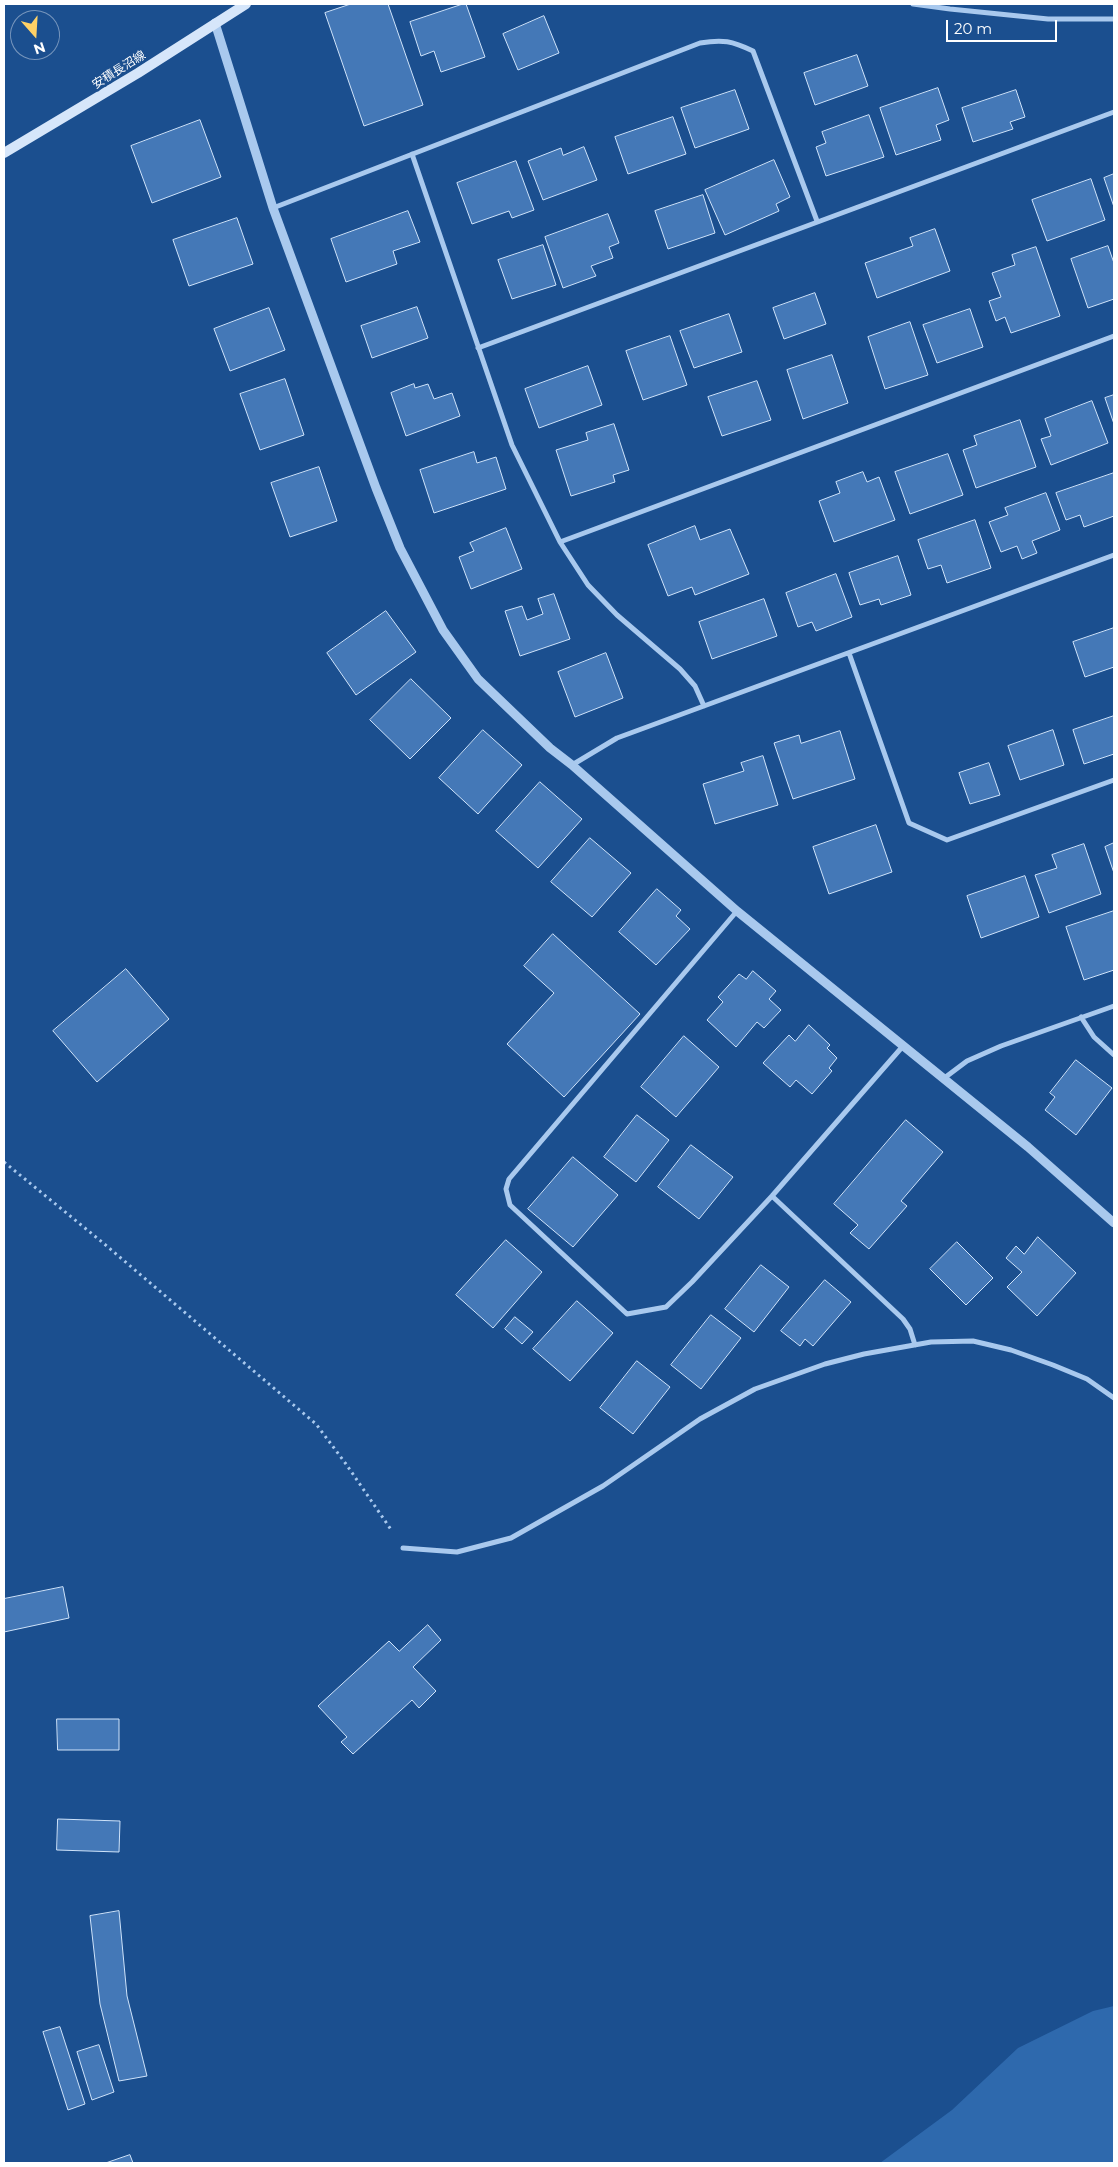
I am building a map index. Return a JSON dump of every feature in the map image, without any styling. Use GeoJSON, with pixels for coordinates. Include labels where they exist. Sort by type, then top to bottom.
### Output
{"type":"FeatureCollection","features":[{"type":"Feature","properties":{"kind":"main road","name":"安積長沼線"},"geometry":{"type":"LineString","coordinates":[[4,153],[138,73],[215,22],[246,4]]}},
{"type":"Feature","properties":{"kind":"street"},"geometry":{"type":"LineString","coordinates":[[913,4],[950,10],[1048,19],[1114,19]]}},
{"type":"Feature","properties":{"kind":"street"},"geometry":{"type":"LineString","coordinates":[[215,22],[274,208],[376,488],[400,548],[439,623],[478,679],[550,748],[572,765],[737,911],[1028,1147],[1114,1223]]}},
{"type":"Feature","properties":{"kind":"street"},"geometry":{"type":"LineString","coordinates":[[274,208],[700,43],[720,40],[737,43],[753,51],[818,221]]}},
{"type":"Feature","properties":{"kind":"street"},"geometry":{"type":"LineString","coordinates":[[478,348],[1114,112]]}},
{"type":"Feature","properties":{"kind":"street"},"geometry":{"type":"LineString","coordinates":[[412,154],[512,445],[560,542],[588,585],[680,669],[695,686],[704,706]]}},
{"type":"Feature","properties":{"kind":"street"},"geometry":{"type":"LineString","coordinates":[[560,542],[1114,336]]}},
{"type":"Feature","properties":{"kind":"street"},"geometry":{"type":"LineString","coordinates":[[572,765],[617,738],[1114,555]]}},
{"type":"Feature","properties":{"kind":"street"},"geometry":{"type":"LineString","coordinates":[[849,652],[909,823],[947,840],[1114,780]]}},
{"type":"Feature","properties":{"kind":"street"},"geometry":{"type":"LineString","coordinates":[[737,911],[509,1179],[506,1189],[510,1205],[627,1314],[666,1307],[772,1196],[903,1046]]}},
{"type":"Feature","properties":{"kind":"street"},"geometry":{"type":"LineString","coordinates":[[943,1079],[967,1061],[1001,1046],[1114,1006]]}},
{"type":"Feature","properties":{"kind":"street"},"geometry":{"type":"LineString","coordinates":[[1081,1018],[1094,1037],[1114,1055]]}},
{"type":"Feature","properties":{"kind":"street"},"geometry":{"type":"LineString","coordinates":[[772,1196],[903,1319],[910,1328],[915,1345]]}},
{"type":"Feature","properties":{"kind":"street"},"geometry":{"type":"LineString","coordinates":[[403,1548],[457,1552],[511,1538],[603,1486],[700,1418],[755,1389],[825,1364],[864,1354],[931,1342],[973,1341],[1011,1350],[1053,1365],[1087,1379],[1114,1398]]}},
{"type":"Feature","properties":{"kind":"path"},"geometry":{"type":"LineString","coordinates":[[4,1162],[102,1242],[316,1424],[346,1464],[403,1548]]}},
{"type":"Feature","properties":{"kind":"shaded area"},"geometry":{"type":"Polygon","coordinates":[[[1114,2006],[1114,2163],[880,2163],[952,2110],[1018,2048],[1093,2011],[1114,2006]]]}},
{"type":"Feature","properties":{"kind":"building"},"geometry":{"type":"Polygon","coordinates":[[[351,4],[388,4],[423,105],[364,126],[325,13],[351,4]]]}},
{"type":"Feature","properties":{"kind":"building"},"geometry":{"type":"Polygon","coordinates":[[[466,4],[485,57],[441,72],[434,51],[421,56],[410,22],[466,4]]]}},
{"type":"Feature","properties":{"kind":"building"},"geometry":{"type":"Polygon","coordinates":[[[544,16],[559,53],[518,70],[503,34],[544,16]]]}},
{"type":"Feature","properties":{"kind":"building"},"geometry":{"type":"Polygon","coordinates":[[[857,55],[868,86],[815,105],[804,73],[857,55]]]}},
{"type":"Feature","properties":{"kind":"building"},"geometry":{"type":"Polygon","coordinates":[[[938,88],[949,120],[936,125],[941,140],[896,155],[880,108],[938,88]]]}},
{"type":"Feature","properties":{"kind":"building"},"geometry":{"type":"Polygon","coordinates":[[[735,90],[749,129],[695,148],[681,108],[735,90]]]}},
{"type":"Feature","properties":{"kind":"building"},"geometry":{"type":"Polygon","coordinates":[[[1016,90],[1025,117],[1010,122],[1013,129],[973,142],[962,108],[1016,90]]]}},
{"type":"Feature","properties":{"kind":"building"},"geometry":{"type":"Polygon","coordinates":[[[869,115],[884,157],[826,176],[816,147],[826,143],[822,132],[869,115]]]}},
{"type":"Feature","properties":{"kind":"building"},"geometry":{"type":"Polygon","coordinates":[[[673,117],[686,154],[628,174],[615,137],[673,117]]]}},
{"type":"Feature","properties":{"kind":"building"},"geometry":{"type":"Polygon","coordinates":[[[200,120],[221,177],[152,203],[131,146],[200,120]]]}},
{"type":"Feature","properties":{"kind":"building"},"geometry":{"type":"Polygon","coordinates":[[[584,147],[597,180],[543,200],[528,161],[561,148],[563,155],[584,147]]]}},
{"type":"Feature","properties":{"kind":"building"},"geometry":{"type":"Polygon","coordinates":[[[774,160],[790,197],[776,204],[779,211],[725,235],[705,190],[774,160]]]}},
{"type":"Feature","properties":{"kind":"building"},"geometry":{"type":"Polygon","coordinates":[[[516,161],[534,210],[512,218],[509,211],[472,224],[457,183],[516,161]]]}},
{"type":"Feature","properties":{"kind":"building"},"geometry":{"type":"Polygon","coordinates":[[[1114,174],[1114,207],[1104,178],[1114,174]]]}},
{"type":"Feature","properties":{"kind":"building"},"geometry":{"type":"Polygon","coordinates":[[[1091,179],[1105,220],[1047,241],[1032,200],[1091,179]]]}},
{"type":"Feature","properties":{"kind":"building"},"geometry":{"type":"Polygon","coordinates":[[[703,195],[715,233],[668,249],[655,211],[703,195]]]}},
{"type":"Feature","properties":{"kind":"building"},"geometry":{"type":"Polygon","coordinates":[[[408,211],[420,242],[393,251],[397,264],[346,282],[331,239],[408,211]]]}},
{"type":"Feature","properties":{"kind":"building"},"geometry":{"type":"Polygon","coordinates":[[[608,214],[619,243],[609,247],[613,258],[591,266],[596,276],[563,288],[545,237],[608,214]]]}},
{"type":"Feature","properties":{"kind":"building"},"geometry":{"type":"Polygon","coordinates":[[[237,218],[253,264],[189,286],[173,240],[237,218]]]}},
{"type":"Feature","properties":{"kind":"building"},"geometry":{"type":"Polygon","coordinates":[[[935,229],[950,271],[877,298],[865,263],[913,246],[910,238],[935,229]]]}},
{"type":"Feature","properties":{"kind":"building"},"geometry":{"type":"Polygon","coordinates":[[[543,245],[556,285],[512,299],[498,260],[543,245]]]}},
{"type":"Feature","properties":{"kind":"building"},"geometry":{"type":"Polygon","coordinates":[[[1108,246],[1114,263],[1114,299],[1088,308],[1071,259],[1108,246]]]}},
{"type":"Feature","properties":{"kind":"building"},"geometry":{"type":"Polygon","coordinates":[[[1036,247],[1060,316],[1011,333],[1005,317],[996,321],[989,301],[1001,297],[992,273],[1015,265],[1012,255],[1036,247]]]}},
{"type":"Feature","properties":{"kind":"building"},"geometry":{"type":"Polygon","coordinates":[[[815,293],[826,324],[784,339],[773,308],[815,293]]]}},
{"type":"Feature","properties":{"kind":"building"},"geometry":{"type":"Polygon","coordinates":[[[417,307],[428,338],[372,358],[361,326],[417,307]]]}},
{"type":"Feature","properties":{"kind":"building"},"geometry":{"type":"Polygon","coordinates":[[[269,308],[285,350],[230,371],[214,329],[269,308]]]}},
{"type":"Feature","properties":{"kind":"building"},"geometry":{"type":"Polygon","coordinates":[[[970,309],[983,347],[937,363],[923,325],[970,309]]]}},
{"type":"Feature","properties":{"kind":"building"},"geometry":{"type":"Polygon","coordinates":[[[729,314],[742,352],[694,368],[680,331],[729,314]]]}},
{"type":"Feature","properties":{"kind":"building"},"geometry":{"type":"Polygon","coordinates":[[[910,322],[928,375],[885,389],[868,337],[910,322]]]}},
{"type":"Feature","properties":{"kind":"building"},"geometry":{"type":"Polygon","coordinates":[[[670,336],[687,385],[643,400],[626,351],[670,336]]]}},
{"type":"Feature","properties":{"kind":"building"},"geometry":{"type":"Polygon","coordinates":[[[832,355],[848,403],[803,419],[787,370],[832,355]]]}},
{"type":"Feature","properties":{"kind":"building"},"geometry":{"type":"Polygon","coordinates":[[[588,366],[602,405],[539,428],[525,389],[588,366]]]}},
{"type":"Feature","properties":{"kind":"building"},"geometry":{"type":"Polygon","coordinates":[[[285,379],[304,435],[260,450],[240,394],[285,379]]]}},
{"type":"Feature","properties":{"kind":"building"},"geometry":{"type":"Polygon","coordinates":[[[757,381],[771,420],[722,436],[708,397],[757,381]]]}},
{"type":"Feature","properties":{"kind":"building"},"geometry":{"type":"Polygon","coordinates":[[[414,384],[415,388],[428,384],[434,399],[452,393],[460,416],[406,436],[391,393],[414,384]]]}},
{"type":"Feature","properties":{"kind":"building"},"geometry":{"type":"Polygon","coordinates":[[[1114,395],[1114,424],[1105,398],[1114,395]]]}},
{"type":"Feature","properties":{"kind":"building"},"geometry":{"type":"Polygon","coordinates":[[[1092,401],[1108,443],[1051,465],[1041,439],[1051,436],[1045,419],[1092,401]]]}},
{"type":"Feature","properties":{"kind":"building"},"geometry":{"type":"Polygon","coordinates":[[[1020,420],[1036,467],[976,488],[963,450],[977,445],[974,436],[1020,420]]]}},
{"type":"Feature","properties":{"kind":"building"},"geometry":{"type":"Polygon","coordinates":[[[614,424],[629,470],[613,475],[615,482],[571,496],[556,450],[588,440],[586,433],[614,424]]]}},
{"type":"Feature","properties":{"kind":"building"},"geometry":{"type":"Polygon","coordinates":[[[474,452],[477,463],[496,457],[506,489],[434,513],[420,470],[474,452]]]}},
{"type":"Feature","properties":{"kind":"building"},"geometry":{"type":"Polygon","coordinates":[[[948,454],[963,495],[910,514],[895,472],[948,454]]]}},
{"type":"Feature","properties":{"kind":"building"},"geometry":{"type":"Polygon","coordinates":[[[319,467],[337,521],[290,537],[271,483],[319,467]]]}},
{"type":"Feature","properties":{"kind":"building"},"geometry":{"type":"Polygon","coordinates":[[[863,472],[867,482],[879,477],[895,520],[834,542],[819,501],[840,493],[836,482],[863,472]]]}},
{"type":"Feature","properties":{"kind":"building"},"geometry":{"type":"Polygon","coordinates":[[[1114,473],[1114,516],[1084,527],[1080,515],[1066,520],[1056,493],[1114,473]]]}},
{"type":"Feature","properties":{"kind":"building"},"geometry":{"type":"Polygon","coordinates":[[[1046,493],[1060,530],[1032,541],[1037,553],[1022,559],[1017,546],[1001,552],[989,522],[1008,515],[1005,508],[1046,493]]]}},
{"type":"Feature","properties":{"kind":"building"},"geometry":{"type":"Polygon","coordinates":[[[975,520],[991,568],[947,583],[941,565],[928,569],[918,540],[975,520]]]}},
{"type":"Feature","properties":{"kind":"building"},"geometry":{"type":"Polygon","coordinates":[[[695,526],[700,540],[730,529],[749,574],[695,595],[692,587],[668,596],[648,545],[695,526]]]}},
{"type":"Feature","properties":{"kind":"building"},"geometry":{"type":"Polygon","coordinates":[[[506,528],[522,569],[471,589],[459,557],[474,551],[470,543],[506,528]]]}},
{"type":"Feature","properties":{"kind":"building"},"geometry":{"type":"Polygon","coordinates":[[[898,556],[911,595],[881,605],[879,599],[860,605],[849,573],[898,556]]]}},
{"type":"Feature","properties":{"kind":"building"},"geometry":{"type":"Polygon","coordinates":[[[836,574],[852,617],[816,631],[812,622],[798,627],[786,593],[836,574]]]}},
{"type":"Feature","properties":{"kind":"building"},"geometry":{"type":"Polygon","coordinates":[[[554,594],[570,639],[520,656],[505,611],[522,606],[527,620],[543,614],[538,599],[554,594]]]}},
{"type":"Feature","properties":{"kind":"building"},"geometry":{"type":"Polygon","coordinates":[[[764,599],[777,636],[712,659],[699,622],[764,599]]]}},
{"type":"Feature","properties":{"kind":"building"},"geometry":{"type":"Polygon","coordinates":[[[386,611],[416,652],[356,695],[327,653],[386,611]]]}},
{"type":"Feature","properties":{"kind":"building"},"geometry":{"type":"Polygon","coordinates":[[[1114,628],[1114,667],[1085,677],[1073,642],[1114,628]]]}},
{"type":"Feature","properties":{"kind":"building"},"geometry":{"type":"Polygon","coordinates":[[[606,653],[623,698],[575,717],[558,672],[606,653]]]}},
{"type":"Feature","properties":{"kind":"building"},"geometry":{"type":"Polygon","coordinates":[[[411,679],[451,718],[410,759],[370,720],[411,679]]]}},
{"type":"Feature","properties":{"kind":"building"},"geometry":{"type":"Polygon","coordinates":[[[1114,716],[1114,754],[1084,764],[1073,730],[1114,716]]]}},
{"type":"Feature","properties":{"kind":"building"},"geometry":{"type":"Polygon","coordinates":[[[483,730],[522,765],[478,814],[439,778],[483,730]]]}},
{"type":"Feature","properties":{"kind":"building"},"geometry":{"type":"Polygon","coordinates":[[[1053,730],[1064,765],[1020,780],[1008,746],[1053,730]]]}},
{"type":"Feature","properties":{"kind":"building"},"geometry":{"type":"Polygon","coordinates":[[[840,731],[855,779],[793,799],[774,743],[799,735],[801,743],[840,731]]]}},
{"type":"Feature","properties":{"kind":"building"},"geometry":{"type":"Polygon","coordinates":[[[763,756],[778,805],[715,824],[703,784],[744,771],[741,763],[763,756]]]}},
{"type":"Feature","properties":{"kind":"building"},"geometry":{"type":"Polygon","coordinates":[[[989,763],[1000,795],[970,804],[959,773],[989,763]]]}},
{"type":"Feature","properties":{"kind":"building"},"geometry":{"type":"Polygon","coordinates":[[[540,782],[582,819],[538,868],[496,831],[540,782]]]}},
{"type":"Feature","properties":{"kind":"building"},"geometry":{"type":"Polygon","coordinates":[[[876,825],[892,872],[829,894],[813,847],[876,825]]]}},
{"type":"Feature","properties":{"kind":"building"},"geometry":{"type":"Polygon","coordinates":[[[590,838],[631,873],[592,917],[551,882],[590,838]]]}},
{"type":"Feature","properties":{"kind":"building"},"geometry":{"type":"Polygon","coordinates":[[[1114,843],[1114,873],[1105,847],[1114,843]]]}},
{"type":"Feature","properties":{"kind":"building"},"geometry":{"type":"Polygon","coordinates":[[[1084,844],[1101,894],[1049,913],[1035,875],[1057,868],[1052,855],[1084,844]]]}},
{"type":"Feature","properties":{"kind":"building"},"geometry":{"type":"Polygon","coordinates":[[[1025,876],[1039,917],[981,938],[967,896],[1025,876]]]}},
{"type":"Feature","properties":{"kind":"building"},"geometry":{"type":"Polygon","coordinates":[[[657,889],[681,910],[676,916],[690,929],[656,965],[619,932],[657,889]]]}},
{"type":"Feature","properties":{"kind":"building"},"geometry":{"type":"Polygon","coordinates":[[[1114,911],[1114,970],[1084,980],[1066,927],[1114,911]]]}},
{"type":"Feature","properties":{"kind":"building"},"geometry":{"type":"Polygon","coordinates":[[[553,934],[640,1014],[564,1097],[507,1044],[554,993],[524,966],[553,934]]]}},
{"type":"Feature","properties":{"kind":"building"},"geometry":{"type":"Polygon","coordinates":[[[126,969],[169,1019],[97,1082],[53,1031],[126,969]]]}},
{"type":"Feature","properties":{"kind":"building"},"geometry":{"type":"Polygon","coordinates":[[[753,971],[776,991],[769,999],[781,1010],[764,1028],[757,1022],[736,1047],[707,1020],[723,1002],[718,997],[739,974],[746,979],[753,971]]]}},
{"type":"Feature","properties":{"kind":"building"},"geometry":{"type":"Polygon","coordinates":[[[809,1025],[830,1045],[827,1048],[837,1058],[829,1068],[832,1071],[812,1094],[796,1080],[790,1087],[763,1063],[789,1035],[795,1041],[809,1025]]]}},
{"type":"Feature","properties":{"kind":"building"},"geometry":{"type":"Polygon","coordinates":[[[684,1036],[719,1067],[676,1117],[641,1087],[684,1036]]]}},
{"type":"Feature","properties":{"kind":"building"},"geometry":{"type":"Polygon","coordinates":[[[1076,1060],[1112,1088],[1076,1135],[1045,1110],[1055,1097],[1050,1093],[1076,1060]]]}},
{"type":"Feature","properties":{"kind":"building"},"geometry":{"type":"Polygon","coordinates":[[[637,1115],[669,1140],[636,1182],[604,1157],[637,1115]]]}},
{"type":"Feature","properties":{"kind":"building"},"geometry":{"type":"Polygon","coordinates":[[[906,1120],[943,1152],[901,1201],[907,1206],[869,1249],[850,1233],[858,1225],[834,1204],[906,1120]]]}},
{"type":"Feature","properties":{"kind":"building"},"geometry":{"type":"Polygon","coordinates":[[[691,1145],[733,1177],[699,1219],[658,1187],[691,1145]]]}},
{"type":"Feature","properties":{"kind":"building"},"geometry":{"type":"Polygon","coordinates":[[[573,1157],[618,1195],[573,1247],[528,1209],[573,1157]]]}},
{"type":"Feature","properties":{"kind":"building"},"geometry":{"type":"Polygon","coordinates":[[[1038,1237],[1076,1273],[1037,1316],[1007,1287],[1022,1272],[1006,1258],[1016,1246],[1024,1254],[1038,1237]]]}},
{"type":"Feature","properties":{"kind":"building"},"geometry":{"type":"Polygon","coordinates":[[[506,1240],[542,1272],[493,1328],[456,1295],[506,1240]]]}},
{"type":"Feature","properties":{"kind":"building"},"geometry":{"type":"Polygon","coordinates":[[[957,1242],[993,1278],[966,1305],[930,1269],[957,1242]]]}},
{"type":"Feature","properties":{"kind":"building"},"geometry":{"type":"Polygon","coordinates":[[[761,1265],[789,1287],[754,1332],[725,1309],[761,1265]]]}},
{"type":"Feature","properties":{"kind":"building"},"geometry":{"type":"Polygon","coordinates":[[[825,1280],[851,1302],[813,1346],[805,1339],[800,1346],[781,1331],[825,1280]]]}},
{"type":"Feature","properties":{"kind":"building"},"geometry":{"type":"Polygon","coordinates":[[[577,1301],[613,1333],[570,1381],[533,1349],[577,1301]]]}},
{"type":"Feature","properties":{"kind":"building"},"geometry":{"type":"Polygon","coordinates":[[[711,1315],[741,1338],[701,1389],[671,1365],[711,1315]]]}},
{"type":"Feature","properties":{"kind":"building"},"geometry":{"type":"Polygon","coordinates":[[[515,1317],[533,1332],[522,1344],[505,1329],[515,1317]]]}},
{"type":"Feature","properties":{"kind":"building"},"geometry":{"type":"Polygon","coordinates":[[[637,1361],[670,1387],[633,1434],[600,1408],[637,1361]]]}},
{"type":"Feature","properties":{"kind":"building"},"geometry":{"type":"Polygon","coordinates":[[[63,1587],[69,1618],[4,1632],[4,1599],[63,1587]]]}},
{"type":"Feature","properties":{"kind":"building"},"geometry":{"type":"Polygon","coordinates":[[[428,1625],[441,1640],[413,1667],[436,1691],[419,1708],[412,1700],[353,1754],[341,1742],[347,1737],[318,1706],[389,1641],[399,1651],[428,1625]]]}},
{"type":"Feature","properties":{"kind":"building"},"geometry":{"type":"Polygon","coordinates":[[[57,1719],[119,1719],[119,1750],[58,1750],[57,1719]]]}},
{"type":"Feature","properties":{"kind":"building"},"geometry":{"type":"Polygon","coordinates":[[[58,1819],[120,1821],[119,1852],[57,1850],[58,1819]]]}},
{"type":"Feature","properties":{"kind":"building"},"geometry":{"type":"Polygon","coordinates":[[[119,1911],[127,1996],[147,2076],[119,2081],[100,2004],[90,1916],[119,1911]]]}},
{"type":"Feature","properties":{"kind":"building"},"geometry":{"type":"Polygon","coordinates":[[[60,2027],[85,2104],[68,2110],[43,2032],[60,2027]]]}},
{"type":"Feature","properties":{"kind":"building"},"geometry":{"type":"Polygon","coordinates":[[[99,2045],[114,2092],[92,2100],[77,2052],[99,2045]]]}},
{"type":"Feature","properties":{"kind":"building"},"geometry":{"type":"Polygon","coordinates":[[[130,2155],[133,2163],[106,2163],[130,2155]]]}}]}
